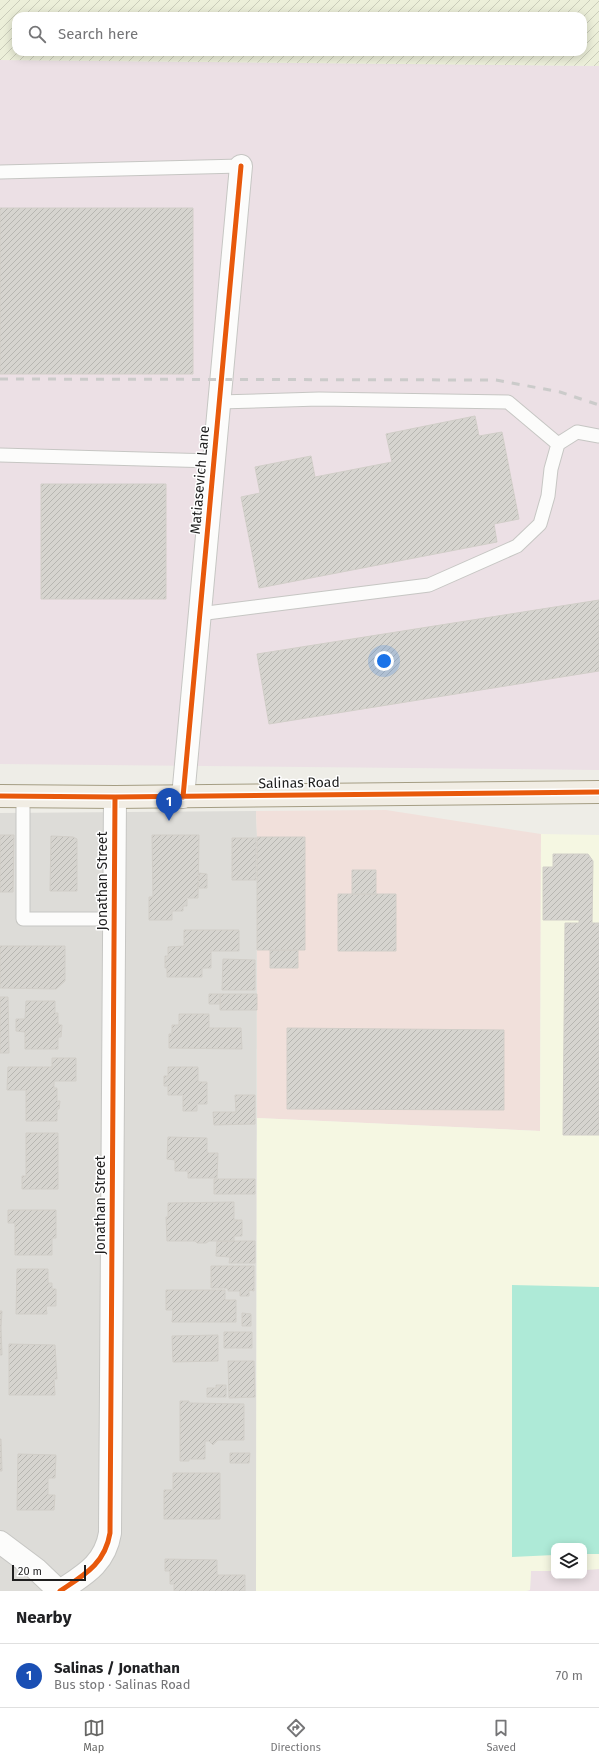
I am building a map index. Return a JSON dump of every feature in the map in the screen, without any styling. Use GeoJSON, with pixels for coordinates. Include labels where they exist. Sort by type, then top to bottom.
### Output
{"type":"FeatureCollection","features":[{"type":"Feature","properties":{"kind":"main road","name":"Salinas Road"},"geometry":{"type":"LineString","coordinates":[[0,796],[183,797],[599,792]]}},
{"type":"Feature","properties":{"kind":"street","name":"Matiasevich Lane"},"geometry":{"type":"LineString","coordinates":[[183,797],[241,166]]}},
{"type":"Feature","properties":{"kind":"street","name":"Jonathan Street"},"geometry":{"type":"LineString","coordinates":[[57,1590],[93,1568],[104,1554],[110,1533],[115,797]]}},
{"type":"Feature","properties":{"kind":"street"},"geometry":{"type":"LineString","coordinates":[[0,1542],[36,1569],[57,1590]]}},
{"type":"Feature","properties":{"kind":"lane"},"geometry":{"type":"LineString","coordinates":[[0,172],[241,166]]}},
{"type":"Feature","properties":{"kind":"lane"},"geometry":{"type":"LineString","coordinates":[[219,402],[319,399],[508,402],[558,444]]}},
{"type":"Feature","properties":{"kind":"lane"},"geometry":{"type":"LineString","coordinates":[[199,614],[429,585],[517,546],[540,524],[548,496],[551,469],[558,444],[577,432],[599,436]]}},
{"type":"Feature","properties":{"kind":"lane"},"geometry":{"type":"LineString","coordinates":[[0,455],[213,461]]}},
{"type":"Feature","properties":{"kind":"lane"},"geometry":{"type":"LineString","coordinates":[[23,796],[23,919],[114,919]]}},
{"type":"Feature","properties":{"kind":"shaded area"},"geometry":{"type":"Polygon","coordinates":[[[0,0],[599,0],[599,66],[0,60],[0,0]]]}},
{"type":"Feature","properties":{"kind":"shaded area"},"geometry":{"type":"Polygon","coordinates":[[[0,60],[599,66],[599,770],[0,764],[0,60]]]}},
{"type":"Feature","properties":{"kind":"shaded area"},"geometry":{"type":"Polygon","coordinates":[[[386,810],[541,834],[540,1131],[257,1118],[256,811],[386,810]]]}},
{"type":"Feature","properties":{"kind":"shaded area"},"geometry":{"type":"Polygon","coordinates":[[[256,811],[256,1591],[0,1591],[0,813],[256,811]]]}},
{"type":"Feature","properties":{"kind":"shaded area"},"geometry":{"type":"Polygon","coordinates":[[[541,834],[599,835],[599,1569],[587,1570],[587,1543],[551,1543],[551,1571],[531,1571],[530,1590],[526,1591],[256,1591],[257,1118],[540,1131],[541,834]]]}},
{"type":"Feature","properties":{"kind":"shaded area"},"geometry":{"type":"Polygon","coordinates":[[[599,1569],[599,1591],[526,1591],[530,1590],[531,1571],[551,1571],[551,1579],[587,1579],[587,1570],[599,1569]]]}},
{"type":"Feature","properties":{"kind":"green space"},"geometry":{"type":"Polygon","coordinates":[[[512,1285],[599,1287],[599,1554],[587,1554],[587,1543],[551,1543],[551,1555],[512,1557],[512,1285]]]}},
{"type":"Feature","properties":{"kind":"building"},"geometry":{"type":"Polygon","coordinates":[[[0,208],[193,208],[193,374],[0,374],[0,208]]]}},
{"type":"Feature","properties":{"kind":"building"},"geometry":{"type":"Polygon","coordinates":[[[475,416],[479,436],[502,432],[519,519],[494,524],[497,542],[259,588],[241,497],[260,493],[255,467],[311,456],[315,477],[392,462],[386,434],[475,416]]]}},
{"type":"Feature","properties":{"kind":"building"},"geometry":{"type":"Polygon","coordinates":[[[41,484],[166,484],[166,599],[41,599],[41,484]]]}},
{"type":"Feature","properties":{"kind":"building"},"geometry":{"type":"Polygon","coordinates":[[[599,600],[599,671],[269,724],[257,654],[599,600]]]}},
{"type":"Feature","properties":{"kind":"building"},"geometry":{"type":"Polygon","coordinates":[[[0,835],[14,835],[13,892],[0,892],[0,835]]]}},
{"type":"Feature","properties":{"kind":"building"},"geometry":{"type":"Polygon","coordinates":[[[152,835],[199,835],[198,898],[187,898],[187,906],[183,906],[183,911],[172,911],[172,920],[149,920],[149,897],[153,897],[152,835]]]}},
{"type":"Feature","properties":{"kind":"building"},"geometry":{"type":"Polygon","coordinates":[[[51,836],[73,837],[77,839],[77,891],[50,891],[51,836]]]}},
{"type":"Feature","properties":{"kind":"building"},"geometry":{"type":"Polygon","coordinates":[[[257,837],[305,837],[305,950],[257,950],[257,837]]]}},
{"type":"Feature","properties":{"kind":"building"},"geometry":{"type":"Polygon","coordinates":[[[232,838],[256,838],[256,880],[232,880],[232,838]]]}},
{"type":"Feature","properties":{"kind":"building"},"geometry":{"type":"Polygon","coordinates":[[[553,854],[588,854],[593,861],[592,923],[599,923],[599,1135],[563,1135],[565,923],[579,923],[579,920],[543,920],[543,867],[553,867],[553,854]]]}},
{"type":"Feature","properties":{"kind":"building"},"geometry":{"type":"Polygon","coordinates":[[[352,870],[376,870],[376,894],[352,894],[352,870]]]}},
{"type":"Feature","properties":{"kind":"building"},"geometry":{"type":"Polygon","coordinates":[[[199,873],[207,874],[207,888],[198,888],[199,873]]]}},
{"type":"Feature","properties":{"kind":"building"},"geometry":{"type":"Polygon","coordinates":[[[338,894],[396,894],[396,951],[338,951],[338,894]]]}},
{"type":"Feature","properties":{"kind":"building"},"geometry":{"type":"Polygon","coordinates":[[[184,930],[239,930],[239,951],[211,951],[211,968],[202,968],[202,977],[167,977],[165,956],[168,956],[168,947],[184,946],[184,930]]]}},
{"type":"Feature","properties":{"kind":"building"},"geometry":{"type":"Polygon","coordinates":[[[0,946],[65,946],[65,981],[56,989],[0,988],[0,946]]]}},
{"type":"Feature","properties":{"kind":"building"},"geometry":{"type":"Polygon","coordinates":[[[270,950],[298,950],[298,968],[270,968],[270,950]]]}},
{"type":"Feature","properties":{"kind":"building"},"geometry":{"type":"Polygon","coordinates":[[[223,959],[255,960],[255,990],[222,990],[223,959]]]}},
{"type":"Feature","properties":{"kind":"building"},"geometry":{"type":"Polygon","coordinates":[[[209,994],[220,994],[220,1004],[209,1004],[209,994]]]}},
{"type":"Feature","properties":{"kind":"building"},"geometry":{"type":"Polygon","coordinates":[[[220,994],[257,994],[257,1010],[220,1010],[220,994]]]}},
{"type":"Feature","properties":{"kind":"building"},"geometry":{"type":"Polygon","coordinates":[[[0,997],[8,997],[9,1053],[0,1053],[0,997]]]}},
{"type":"Feature","properties":{"kind":"building"},"geometry":{"type":"Polygon","coordinates":[[[26,1001],[55,1001],[55,1013],[58,1013],[58,1025],[62,1025],[61,1037],[58,1037],[58,1049],[25,1049],[25,1032],[16,1031],[16,1019],[25,1019],[26,1001]]]}},
{"type":"Feature","properties":{"kind":"building"},"geometry":{"type":"Polygon","coordinates":[[[179,1014],[209,1014],[209,1028],[241,1028],[242,1049],[169,1048],[169,1034],[172,1034],[172,1025],[179,1025],[179,1014]]]}},
{"type":"Feature","properties":{"kind":"building"},"geometry":{"type":"Polygon","coordinates":[[[287,1028],[504,1030],[504,1110],[287,1109],[287,1028]]]}},
{"type":"Feature","properties":{"kind":"building"},"geometry":{"type":"Polygon","coordinates":[[[52,1058],[76,1058],[76,1081],[54,1081],[54,1088],[57,1088],[57,1101],[60,1101],[59,1109],[57,1109],[57,1121],[26,1121],[26,1090],[7,1090],[8,1067],[52,1067],[52,1058]]]}},
{"type":"Feature","properties":{"kind":"building"},"geometry":{"type":"Polygon","coordinates":[[[168,1067],[198,1067],[198,1082],[207,1082],[207,1104],[197,1104],[197,1111],[183,1111],[183,1095],[168,1095],[168,1086],[164,1086],[164,1076],[168,1076],[168,1067]]]}},
{"type":"Feature","properties":{"kind":"building"},"geometry":{"type":"Polygon","coordinates":[[[235,1095],[255,1095],[255,1124],[214,1125],[213,1112],[236,1112],[235,1095]]]}},
{"type":"Feature","properties":{"kind":"building"},"geometry":{"type":"Polygon","coordinates":[[[26,1133],[58,1133],[58,1189],[22,1189],[22,1176],[26,1176],[26,1133]]]}},
{"type":"Feature","properties":{"kind":"building"},"geometry":{"type":"Polygon","coordinates":[[[168,1137],[207,1138],[207,1153],[218,1153],[217,1178],[188,1178],[188,1171],[175,1171],[175,1160],[167,1159],[168,1137]]]}},
{"type":"Feature","properties":{"kind":"building"},"geometry":{"type":"Polygon","coordinates":[[[214,1179],[255,1179],[255,1194],[214,1194],[214,1179]]]}},
{"type":"Feature","properties":{"kind":"building"},"geometry":{"type":"Polygon","coordinates":[[[234,1202],[234,1220],[242,1220],[242,1236],[234,1236],[234,1241],[209,1241],[206,1243],[197,1243],[195,1241],[167,1241],[166,1217],[168,1217],[168,1203],[234,1202]]]}},
{"type":"Feature","properties":{"kind":"building"},"geometry":{"type":"Polygon","coordinates":[[[8,1210],[56,1210],[56,1238],[52,1238],[52,1255],[15,1255],[15,1223],[8,1223],[8,1210]]]}},
{"type":"Feature","properties":{"kind":"building"},"geometry":{"type":"Polygon","coordinates":[[[217,1241],[255,1241],[255,1263],[229,1263],[230,1257],[216,1256],[217,1241]]]}},
{"type":"Feature","properties":{"kind":"building"},"geometry":{"type":"Polygon","coordinates":[[[211,1266],[254,1266],[254,1291],[249,1290],[249,1296],[240,1296],[240,1291],[228,1291],[228,1288],[211,1288],[211,1266]]]}},
{"type":"Feature","properties":{"kind":"building"},"geometry":{"type":"Polygon","coordinates":[[[17,1269],[48,1269],[48,1283],[52,1283],[52,1289],[56,1289],[56,1306],[46,1306],[47,1314],[16,1314],[17,1269]]]}},
{"type":"Feature","properties":{"kind":"building"},"geometry":{"type":"Polygon","coordinates":[[[166,1290],[225,1290],[225,1300],[236,1300],[236,1322],[172,1322],[173,1310],[166,1310],[166,1290]]]}},
{"type":"Feature","properties":{"kind":"building"},"geometry":{"type":"Polygon","coordinates":[[[0,1311],[2,1311],[1,1327],[0,1327],[0,1311]]]}},
{"type":"Feature","properties":{"kind":"building"},"geometry":{"type":"Polygon","coordinates":[[[242,1313],[251,1314],[251,1326],[242,1326],[242,1313]]]}},
{"type":"Feature","properties":{"kind":"building"},"geometry":{"type":"Polygon","coordinates":[[[1,1327],[2,1355],[0,1355],[1,1327]]]}},
{"type":"Feature","properties":{"kind":"building"},"geometry":{"type":"Polygon","coordinates":[[[224,1332],[252,1332],[252,1348],[224,1348],[224,1332]]]}},
{"type":"Feature","properties":{"kind":"building"},"geometry":{"type":"Polygon","coordinates":[[[218,1335],[218,1361],[173,1362],[172,1336],[218,1335]]]}},
{"type":"Feature","properties":{"kind":"building"},"geometry":{"type":"Polygon","coordinates":[[[9,1344],[55,1345],[57,1379],[54,1379],[55,1395],[9,1395],[9,1344]]]}},
{"type":"Feature","properties":{"kind":"building"},"geometry":{"type":"Polygon","coordinates":[[[228,1361],[254,1361],[255,1397],[229,1398],[228,1361]]]}},
{"type":"Feature","properties":{"kind":"building"},"geometry":{"type":"Polygon","coordinates":[[[216,1385],[226,1385],[226,1397],[207,1397],[207,1388],[216,1388],[216,1385]]]}},
{"type":"Feature","properties":{"kind":"building"},"geometry":{"type":"Polygon","coordinates":[[[180,1401],[189,1401],[189,1403],[244,1404],[244,1440],[218,1440],[213,1445],[209,1441],[205,1441],[205,1459],[189,1459],[189,1461],[180,1461],[180,1401]]]}},
{"type":"Feature","properties":{"kind":"building"},"geometry":{"type":"Polygon","coordinates":[[[1,1439],[2,1471],[0,1471],[1,1439]]]}},
{"type":"Feature","properties":{"kind":"building"},"geometry":{"type":"Polygon","coordinates":[[[230,1453],[250,1453],[249,1463],[230,1463],[230,1453]]]}},
{"type":"Feature","properties":{"kind":"building"},"geometry":{"type":"Polygon","coordinates":[[[18,1454],[56,1455],[55,1478],[48,1478],[48,1495],[55,1495],[54,1510],[17,1510],[18,1454]]]}},
{"type":"Feature","properties":{"kind":"building"},"geometry":{"type":"Polygon","coordinates":[[[173,1473],[220,1473],[220,1519],[164,1519],[164,1490],[173,1490],[173,1473]]]}},
{"type":"Feature","properties":{"kind":"building"},"geometry":{"type":"Polygon","coordinates":[[[165,1559],[217,1560],[217,1575],[245,1575],[245,1591],[174,1591],[174,1584],[170,1584],[170,1571],[165,1571],[165,1559]]]}},
{"type":"Feature","properties":{"kind":"railway"},"geometry":{"type":"LineString","coordinates":[[0,379],[496,380],[560,392],[599,405]]}},
{"type":"Feature","properties":{"kind":"cycle path"},"geometry":{"type":"LineString","coordinates":[[183,797],[241,166]]}},
{"type":"Feature","properties":{"kind":"cycle path"},"geometry":{"type":"LineString","coordinates":[[0,796],[115,797],[599,792]]}},
{"type":"Feature","properties":{"kind":"cycle path"},"geometry":{"type":"LineString","coordinates":[[60,1591],[92,1568],[103,1553],[110,1533],[115,797]]}},
{"type":"Feature","properties":{"kind":"place","name":"Salinas / Jonathan"},"geometry":{"type":"Point","coordinates":[169,821]}}]}
